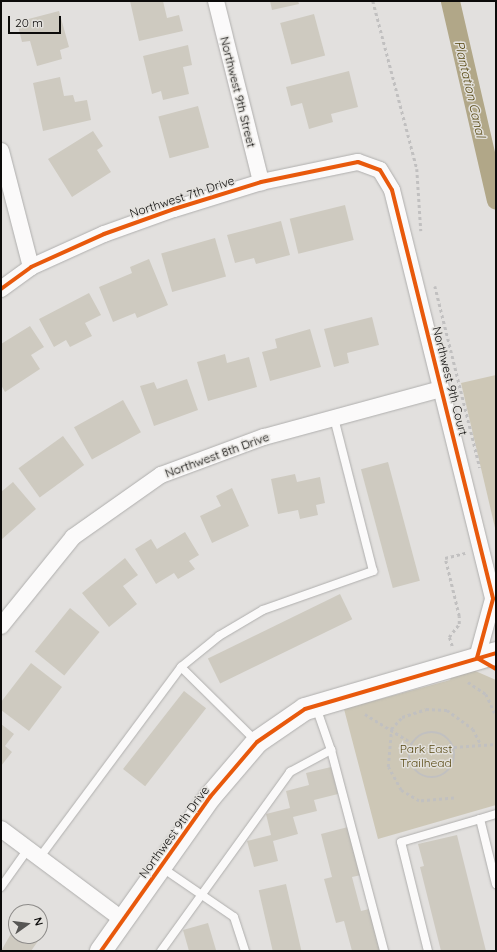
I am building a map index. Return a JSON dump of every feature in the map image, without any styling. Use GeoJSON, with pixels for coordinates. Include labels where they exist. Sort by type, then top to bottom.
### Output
{"type":"FeatureCollection","features":[{"type":"Feature","properties":{"kind":"street","name":"Northwest 9th Street"},"geometry":{"type":"LineString","coordinates":[[216,1],[261,182]]}},
{"type":"Feature","properties":{"kind":"street"},"geometry":{"type":"LineString","coordinates":[[1,150],[31,268]]}},
{"type":"Feature","properties":{"kind":"street","name":"Northwest 7th Drive"},"geometry":{"type":"LineString","coordinates":[[1,289],[31,268],[104,234],[261,182],[358,162],[380,170]]}},
{"type":"Feature","properties":{"kind":"street","name":"Northwest 9th Court"},"geometry":{"type":"LineString","coordinates":[[380,170],[392,190],[495,600],[477,658]]}},
{"type":"Feature","properties":{"kind":"street","name":"Northwest 8th Drive"},"geometry":{"type":"LineString","coordinates":[[1,626],[73,537],[161,475],[264,437],[441,389]]}},
{"type":"Feature","properties":{"kind":"street"},"geometry":{"type":"LineString","coordinates":[[477,658],[496,670]]}},
{"type":"Feature","properties":{"kind":"street","name":"Northwest 9th Drive"},"geometry":{"type":"LineString","coordinates":[[101,951],[210,797],[257,742],[316,706],[477,658]]}},
{"type":"Feature","properties":{"kind":"street"},"geometry":{"type":"LineString","coordinates":[[1,829],[123,920]]}},
{"type":"Feature","properties":{"kind":"lane"},"geometry":{"type":"LineString","coordinates":[[1,887],[34,853],[181,668],[219,636],[263,610],[373,571],[334,418]]}},
{"type":"Feature","properties":{"kind":"lane"},"geometry":{"type":"LineString","coordinates":[[181,668],[257,742]]}},
{"type":"Feature","properties":{"kind":"lane"},"geometry":{"type":"LineString","coordinates":[[316,706],[331,750],[384,951]]}},
{"type":"Feature","properties":{"kind":"lane"},"geometry":{"type":"LineString","coordinates":[[161,951],[290,772],[331,750]]}},
{"type":"Feature","properties":{"kind":"lane"},"geometry":{"type":"LineString","coordinates":[[428,951],[401,842],[496,814]]}},
{"type":"Feature","properties":{"kind":"lane"},"geometry":{"type":"LineString","coordinates":[[480,819],[496,884]]}},
{"type":"Feature","properties":{"kind":"lane"},"geometry":{"type":"LineString","coordinates":[[161,867],[204,893],[234,917],[245,951]]}},
{"type":"Feature","properties":{"kind":"path"},"geometry":{"type":"LineString","coordinates":[[373,1],[417,169],[422,238]]}},
{"type":"Feature","properties":{"kind":"path"},"geometry":{"type":"LineString","coordinates":[[434,282],[482,477]]}},
{"type":"Feature","properties":{"kind":"path"},"geometry":{"type":"LineString","coordinates":[[481,548],[445,558],[459,616],[459,624],[449,637],[477,658],[462,679],[486,694],[496,715]]}},
{"type":"Feature","properties":{"kind":"path"},"geometry":{"type":"LineString","coordinates":[[454,798],[419,801],[401,790],[388,768],[391,729],[402,717],[426,709],[447,710],[473,729],[481,745]]}},
{"type":"Feature","properties":{"kind":"path"},"geometry":{"type":"LineString","coordinates":[[365,714],[391,729],[412,744]]}},
{"type":"Feature","properties":{"kind":"path"},"geometry":{"type":"LineString","coordinates":[[430,732],[445,735],[454,747],[451,769],[430,778],[412,765],[412,744],[430,732]]}},
{"type":"Feature","properties":{"kind":"path"},"geometry":{"type":"LineString","coordinates":[[454,747],[496,744]]}},
{"type":"Feature","properties":{"kind":"green space"},"geometry":{"type":"Polygon","coordinates":[[[496,375],[496,532],[461,383],[496,375]]]}},
{"type":"Feature","properties":{"kind":"green space","name":"Park East Trailhead"},"geometry":{"type":"Polygon","coordinates":[[[457,663],[496,680],[496,805],[378,839],[344,709],[450,680],[457,663]]]}},
{"type":"Feature","properties":{"kind":"building"},"geometry":{"type":"Polygon","coordinates":[[[130,1],[163,1],[167,18],[179,15],[183,31],[139,41],[130,1]]]}},
{"type":"Feature","properties":{"kind":"building"},"geometry":{"type":"Polygon","coordinates":[[[270,1],[298,1],[299,4],[272,10],[270,1]]]}},
{"type":"Feature","properties":{"kind":"building"},"geometry":{"type":"Polygon","coordinates":[[[59,11],[69,47],[60,50],[62,59],[37,66],[30,41],[22,42],[17,22],[59,11]]]}},
{"type":"Feature","properties":{"kind":"building"},"geometry":{"type":"Polygon","coordinates":[[[314,14],[325,56],[291,65],[280,23],[314,14]]]}},
{"type":"Feature","properties":{"kind":"building"},"geometry":{"type":"Polygon","coordinates":[[[188,45],[192,65],[183,67],[189,94],[163,100],[161,91],[152,94],[143,56],[188,45]]]}},
{"type":"Feature","properties":{"kind":"building"},"geometry":{"type":"Polygon","coordinates":[[[349,71],[358,107],[331,114],[333,122],[309,129],[302,103],[291,106],[286,87],[349,71]]]}},
{"type":"Feature","properties":{"kind":"building"},"geometry":{"type":"Polygon","coordinates":[[[60,77],[64,96],[73,95],[75,102],[87,100],[91,120],[43,131],[33,83],[60,77]]]}},
{"type":"Feature","properties":{"kind":"building"},"geometry":{"type":"Polygon","coordinates":[[[198,106],[209,148],[170,158],[158,117],[198,106]]]}},
{"type":"Feature","properties":{"kind":"building"},"geometry":{"type":"Polygon","coordinates":[[[93,131],[103,146],[97,150],[111,172],[72,197],[48,159],[93,131]]]}},
{"type":"Feature","properties":{"kind":"building"},"geometry":{"type":"Polygon","coordinates":[[[345,205],[354,240],[298,254],[290,219],[345,205]]]}},
{"type":"Feature","properties":{"kind":"building"},"geometry":{"type":"Polygon","coordinates":[[[281,221],[290,255],[256,264],[254,258],[235,263],[227,235],[281,221]]]}},
{"type":"Feature","properties":{"kind":"building"},"geometry":{"type":"Polygon","coordinates":[[[215,238],[226,276],[172,292],[161,253],[215,238]]]}},
{"type":"Feature","properties":{"kind":"building"},"geometry":{"type":"Polygon","coordinates":[[[149,259],[168,305],[137,318],[135,313],[113,322],[99,287],[132,273],[130,267],[149,259]]]}},
{"type":"Feature","properties":{"kind":"building"},"geometry":{"type":"Polygon","coordinates":[[[89,293],[101,315],[85,323],[92,336],[70,347],[66,340],[54,347],[39,319],[89,293]]]}},
{"type":"Feature","properties":{"kind":"building"},"geometry":{"type":"Polygon","coordinates":[[[372,317],[379,345],[347,353],[349,363],[334,367],[324,329],[372,317]]]}},
{"type":"Feature","properties":{"kind":"building"},"geometry":{"type":"Polygon","coordinates":[[[30,326],[44,347],[31,355],[40,369],[5,392],[1,385],[1,344],[30,326]]]}},
{"type":"Feature","properties":{"kind":"building"},"geometry":{"type":"Polygon","coordinates":[[[310,329],[321,367],[270,381],[262,352],[277,348],[275,339],[310,329]]]}},
{"type":"Feature","properties":{"kind":"building"},"geometry":{"type":"Polygon","coordinates":[[[225,354],[227,363],[249,357],[257,387],[208,401],[197,362],[225,354]]]}},
{"type":"Feature","properties":{"kind":"building"},"geometry":{"type":"Polygon","coordinates":[[[187,379],[198,410],[154,426],[140,386],[154,382],[157,389],[187,379]]]}},
{"type":"Feature","properties":{"kind":"building"},"geometry":{"type":"Polygon","coordinates":[[[123,400],[141,432],[92,460],[74,427],[123,400]]]}},
{"type":"Feature","properties":{"kind":"building"},"geometry":{"type":"Polygon","coordinates":[[[63,436],[84,465],[40,497],[19,468],[63,436]]]}},
{"type":"Feature","properties":{"kind":"building"},"geometry":{"type":"Polygon","coordinates":[[[388,462],[420,581],[393,588],[361,469],[388,462]]]}},
{"type":"Feature","properties":{"kind":"building"},"geometry":{"type":"Polygon","coordinates":[[[295,474],[297,482],[320,477],[325,503],[316,505],[318,515],[300,519],[298,510],[278,514],[271,479],[295,474]]]}},
{"type":"Feature","properties":{"kind":"building"},"geometry":{"type":"Polygon","coordinates":[[[13,482],[36,509],[1,540],[1,492],[13,482]]]}},
{"type":"Feature","properties":{"kind":"building"},"geometry":{"type":"Polygon","coordinates":[[[232,488],[249,526],[212,543],[200,516],[221,506],[216,496],[232,488]]]}},
{"type":"Feature","properties":{"kind":"building"},"geometry":{"type":"Polygon","coordinates":[[[185,532],[199,555],[189,561],[195,569],[178,579],[174,573],[156,584],[135,549],[151,539],[157,549],[185,532]]]}},
{"type":"Feature","properties":{"kind":"building"},"geometry":{"type":"Polygon","coordinates":[[[125,558],[138,575],[123,586],[137,604],[109,627],[82,593],[125,558]]]}},
{"type":"Feature","properties":{"kind":"building"},"geometry":{"type":"Polygon","coordinates":[[[340,594],[352,619],[220,684],[208,658],[340,594]]]}},
{"type":"Feature","properties":{"kind":"building"},"geometry":{"type":"Polygon","coordinates":[[[70,608],[100,632],[64,675],[35,652],[70,608]]]}},
{"type":"Feature","properties":{"kind":"building"},"geometry":{"type":"Polygon","coordinates":[[[31,663],[62,687],[29,731],[1,710],[1,702],[31,663]]]}},
{"type":"Feature","properties":{"kind":"building"},"geometry":{"type":"Polygon","coordinates":[[[184,691],[206,708],[145,786],[123,769],[184,691]]]}},
{"type":"Feature","properties":{"kind":"building"},"geometry":{"type":"Polygon","coordinates":[[[1,724],[14,734],[5,746],[12,752],[1,766],[1,724]]]}},
{"type":"Feature","properties":{"kind":"building"},"geometry":{"type":"Polygon","coordinates":[[[331,767],[338,794],[314,800],[317,811],[293,817],[298,834],[273,841],[278,861],[254,867],[247,841],[271,835],[266,814],[290,808],[286,791],[309,785],[306,773],[331,767]]]}},
{"type":"Feature","properties":{"kind":"building"},"geometry":{"type":"Polygon","coordinates":[[[348,827],[361,875],[352,877],[361,911],[369,909],[380,951],[352,951],[344,921],[336,923],[324,879],[332,877],[321,834],[348,827]]]}},
{"type":"Feature","properties":{"kind":"building"},"geometry":{"type":"Polygon","coordinates":[[[457,835],[486,951],[441,951],[420,867],[424,866],[418,844],[457,835]]]}},
{"type":"Feature","properties":{"kind":"building"},"geometry":{"type":"Polygon","coordinates":[[[286,884],[301,951],[273,951],[259,890],[286,884]]]}},
{"type":"Feature","properties":{"kind":"building"},"geometry":{"type":"Polygon","coordinates":[[[208,923],[216,950],[189,951],[183,930],[208,923]]]}},
{"type":"Feature","properties":{"kind":"building"},"geometry":{"type":"Polygon","coordinates":[[[8,939],[8,944],[36,944],[31,951],[1,951],[8,939]]]}},
{"type":"Feature","properties":{"kind":"waterway","name":"Plantation Canal"},"geometry":{"type":"LineString","coordinates":[[450,1],[496,200]]}},
{"type":"Feature","properties":{"kind":"cycle path"},"geometry":{"type":"LineString","coordinates":[[1,289],[31,267],[104,234],[174,209],[261,182],[358,162],[380,170],[392,190],[493,599],[477,658],[496,669]]}},
{"type":"Feature","properties":{"kind":"cycle path"},"geometry":{"type":"LineString","coordinates":[[101,951],[210,797],[257,742],[305,709],[496,653]]}}]}
